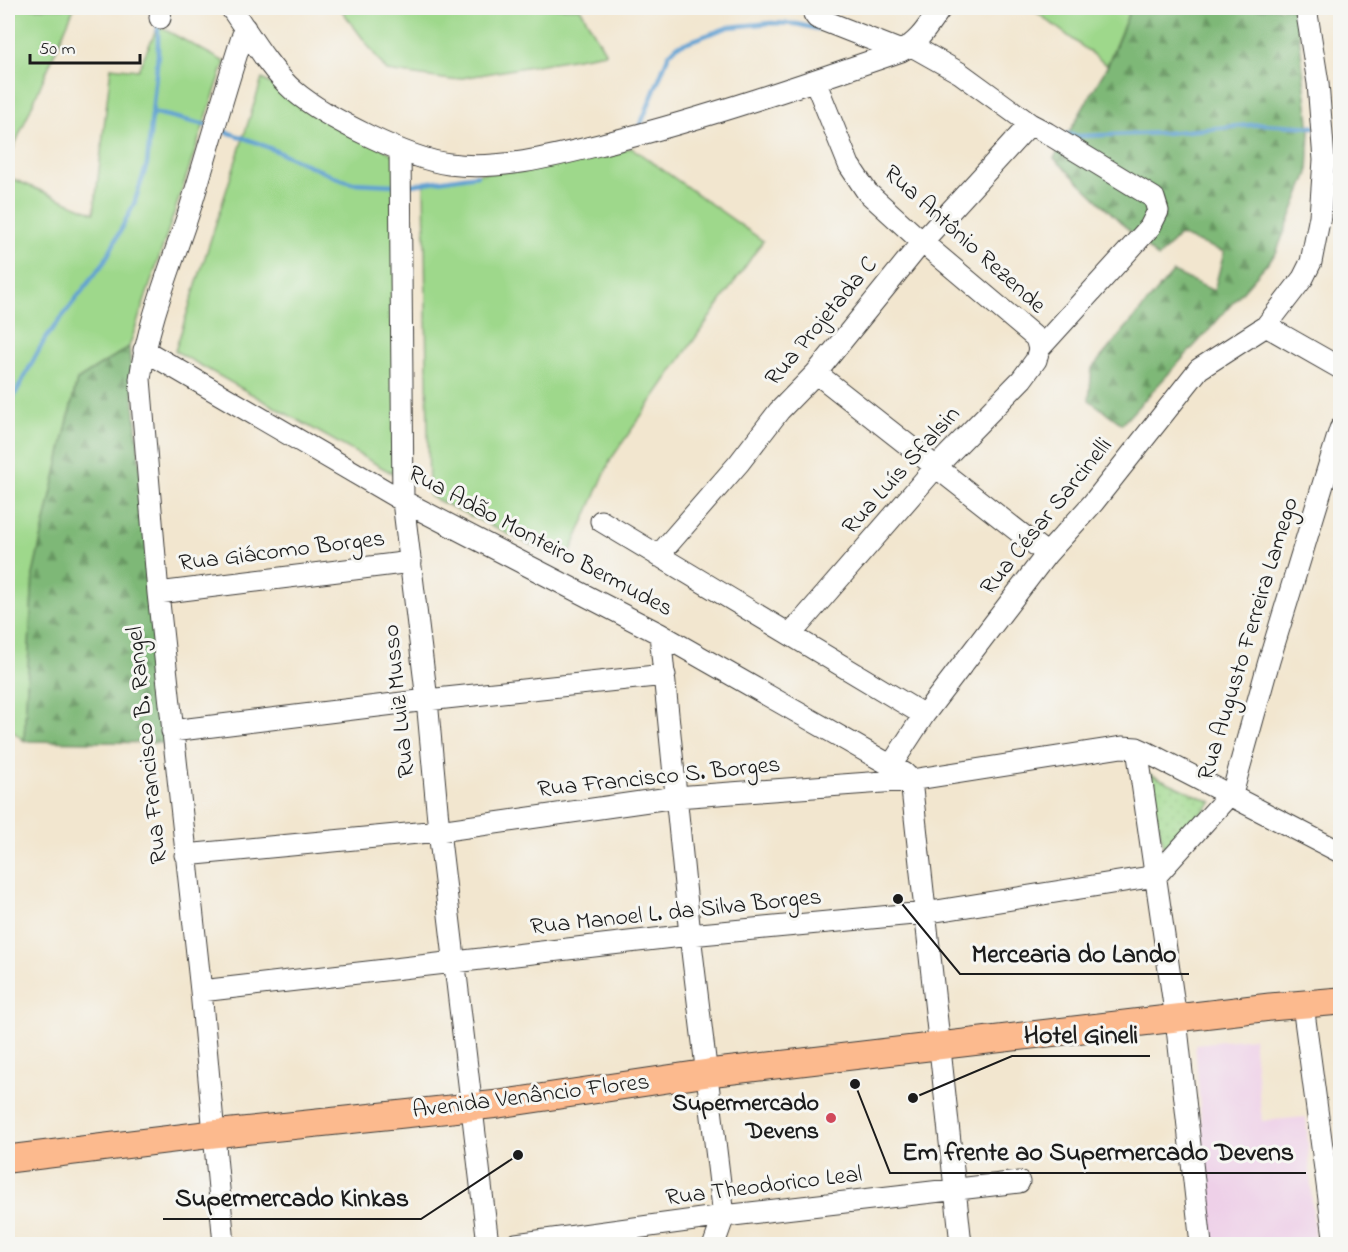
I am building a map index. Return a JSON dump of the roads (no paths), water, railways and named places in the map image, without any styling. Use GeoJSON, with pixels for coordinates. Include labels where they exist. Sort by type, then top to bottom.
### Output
{"type":"FeatureCollection","features":[{"type":"Feature","properties":{"kind":"main road","name":"Avenida Venâncio Flores"},"geometry":{"type":"LineString","coordinates":[[8,1159],[471,1106],[708,1073],[1341,1001]]}},
{"type":"Feature","properties":{"kind":"street"},"geometry":{"type":"LineString","coordinates":[[231,8],[294,91],[330,115],[400,151],[449,164],[497,164],[549,158],[662,129],[815,81],[906,48],[941,8]]}},
{"type":"Feature","properties":{"kind":"street","name":"Rua César Sarcinelli"},"geometry":{"type":"LineString","coordinates":[[892,764],[924,714],[1047,554],[1199,369],[1266,326],[1303,278],[1311,262],[1320,216],[1324,170],[1323,122],[1306,8]]}},
{"type":"Feature","properties":{"kind":"street"},"geometry":{"type":"LineString","coordinates":[[816,13],[906,48],[960,73],[1038,129]]}},
{"type":"Feature","properties":{"kind":"street","name":"Rua Francisco B. Rangel"},"geometry":{"type":"LineString","coordinates":[[224,1245],[201,991],[158,592],[140,379],[144,350],[245,28]]}},
{"type":"Feature","properties":{"kind":"street","name":"Rua Antônio Rezende"},"geometry":{"type":"LineString","coordinates":[[815,81],[849,165],[867,192],[1037,344]]}},
{"type":"Feature","properties":{"kind":"street","name":"Rua Projetada C"},"geometry":{"type":"LineString","coordinates":[[658,556],[739,463],[779,411],[816,373],[922,242],[1038,129]]}},
{"type":"Feature","properties":{"kind":"street","name":"Rua Luís Sfalsin"},"geometry":{"type":"LineString","coordinates":[[791,634],[935,468],[1022,379],[1036,360],[1037,344],[1150,227],[1158,211],[1154,198],[1038,129]]}},
{"type":"Feature","properties":{"kind":"street","name":"Rua Luiz Musso"},"geometry":{"type":"LineString","coordinates":[[400,151],[403,501],[488,1245]]}},
{"type":"Feature","properties":{"kind":"street"},"geometry":{"type":"LineString","coordinates":[[1266,326],[1341,368]]}},
{"type":"Feature","properties":{"kind":"street","name":"Rua Adão Monteiro Bermudes"},"geometry":{"type":"LineString","coordinates":[[144,350],[403,501],[660,634],[892,764],[911,780]]}},
{"type":"Feature","properties":{"kind":"street"},"geometry":{"type":"LineString","coordinates":[[816,373],[1047,554]]}},
{"type":"Feature","properties":{"kind":"street","name":"Rua Augusto Ferreira Lamego"},"geometry":{"type":"LineString","coordinates":[[1156,876],[1234,787],[1269,661],[1341,429]]}},
{"type":"Feature","properties":{"kind":"street","name":"Rua Adão Monteiro Bermudes"},"geometry":{"type":"LineString","coordinates":[[601,521],[924,714]]}},
{"type":"Feature","properties":{"kind":"street","name":"Rua Giácomo Borges"},"geometry":{"type":"LineString","coordinates":[[158,592],[411,562]]}},
{"type":"Feature","properties":{"kind":"street"},"geometry":{"type":"LineString","coordinates":[[660,634],[690,935],[724,1216],[714,1245]]}},
{"type":"Feature","properties":{"kind":"street"},"geometry":{"type":"LineString","coordinates":[[172,730],[665,675]]}},
{"type":"Feature","properties":{"kind":"street","name":"Rua Francisco S. Borges"},"geometry":{"type":"LineString","coordinates":[[185,855],[439,831],[676,797],[911,780],[1122,747],[1137,748]]}},
{"type":"Feature","properties":{"kind":"street"},"geometry":{"type":"LineString","coordinates":[[1137,748],[1341,852]]}},
{"type":"Feature","properties":{"kind":"street"},"geometry":{"type":"LineString","coordinates":[[1137,748],[1176,1019],[1201,1245]]}},
{"type":"Feature","properties":{"kind":"street"},"geometry":{"type":"LineString","coordinates":[[911,780],[961,1245]]}},
{"type":"Feature","properties":{"kind":"street","name":"Rua Manoel L. da Silva Borges"},"geometry":{"type":"LineString","coordinates":[[201,991],[690,935],[924,913],[1156,876]]}},
{"type":"Feature","properties":{"kind":"street"},"geometry":{"type":"LineString","coordinates":[[1303,1005],[1335,1245]]}},
{"type":"Feature","properties":{"kind":"street","name":"Rua Theodorico Leal"},"geometry":{"type":"LineString","coordinates":[[516,1245],[724,1216],[1019,1182]]}},
{"type":"Feature","properties":{"kind":"waterway"},"geometry":{"type":"LineString","coordinates":[[8,407],[45,339],[105,261],[134,204],[147,164],[158,54],[158,22]]}},
{"type":"Feature","properties":{"kind":"waterway"},"geometry":{"type":"LineString","coordinates":[[640,126],[669,54],[677,46],[729,27],[771,23],[796,24],[818,29]]}},
{"type":"Feature","properties":{"kind":"waterway"},"geometry":{"type":"LineString","coordinates":[[152,112],[210,126]]}},
{"type":"Feature","properties":{"kind":"waterway"},"geometry":{"type":"LineString","coordinates":[[1066,134],[1078,136],[1165,133],[1261,124],[1314,127]]}},
{"type":"Feature","properties":{"kind":"waterway"},"geometry":{"type":"LineString","coordinates":[[221,130],[258,143],[342,180],[353,183],[394,185]]}},
{"type":"Feature","properties":{"kind":"waterway"},"geometry":{"type":"LineString","coordinates":[[405,186],[477,175]]}},
{"type":"Feature","properties":{"kind":"place","name":"Mercearia do Lando"},"geometry":{"type":"Point","coordinates":[898,899]}},
{"type":"Feature","properties":{"kind":"place","name":"Em frente ao Supermercado Devens"},"geometry":{"type":"Point","coordinates":[855,1084]}},
{"type":"Feature","properties":{"kind":"place","name":"Hotel Gineli"},"geometry":{"type":"Point","coordinates":[913,1098]}},
{"type":"Feature","properties":{"kind":"place","name":"Supermercado Devens"},"geometry":{"type":"Point","coordinates":[831,1118]}},
{"type":"Feature","properties":{"kind":"place","name":"Supermercado Kinkas"},"geometry":{"type":"Point","coordinates":[518,1155]}}]}
